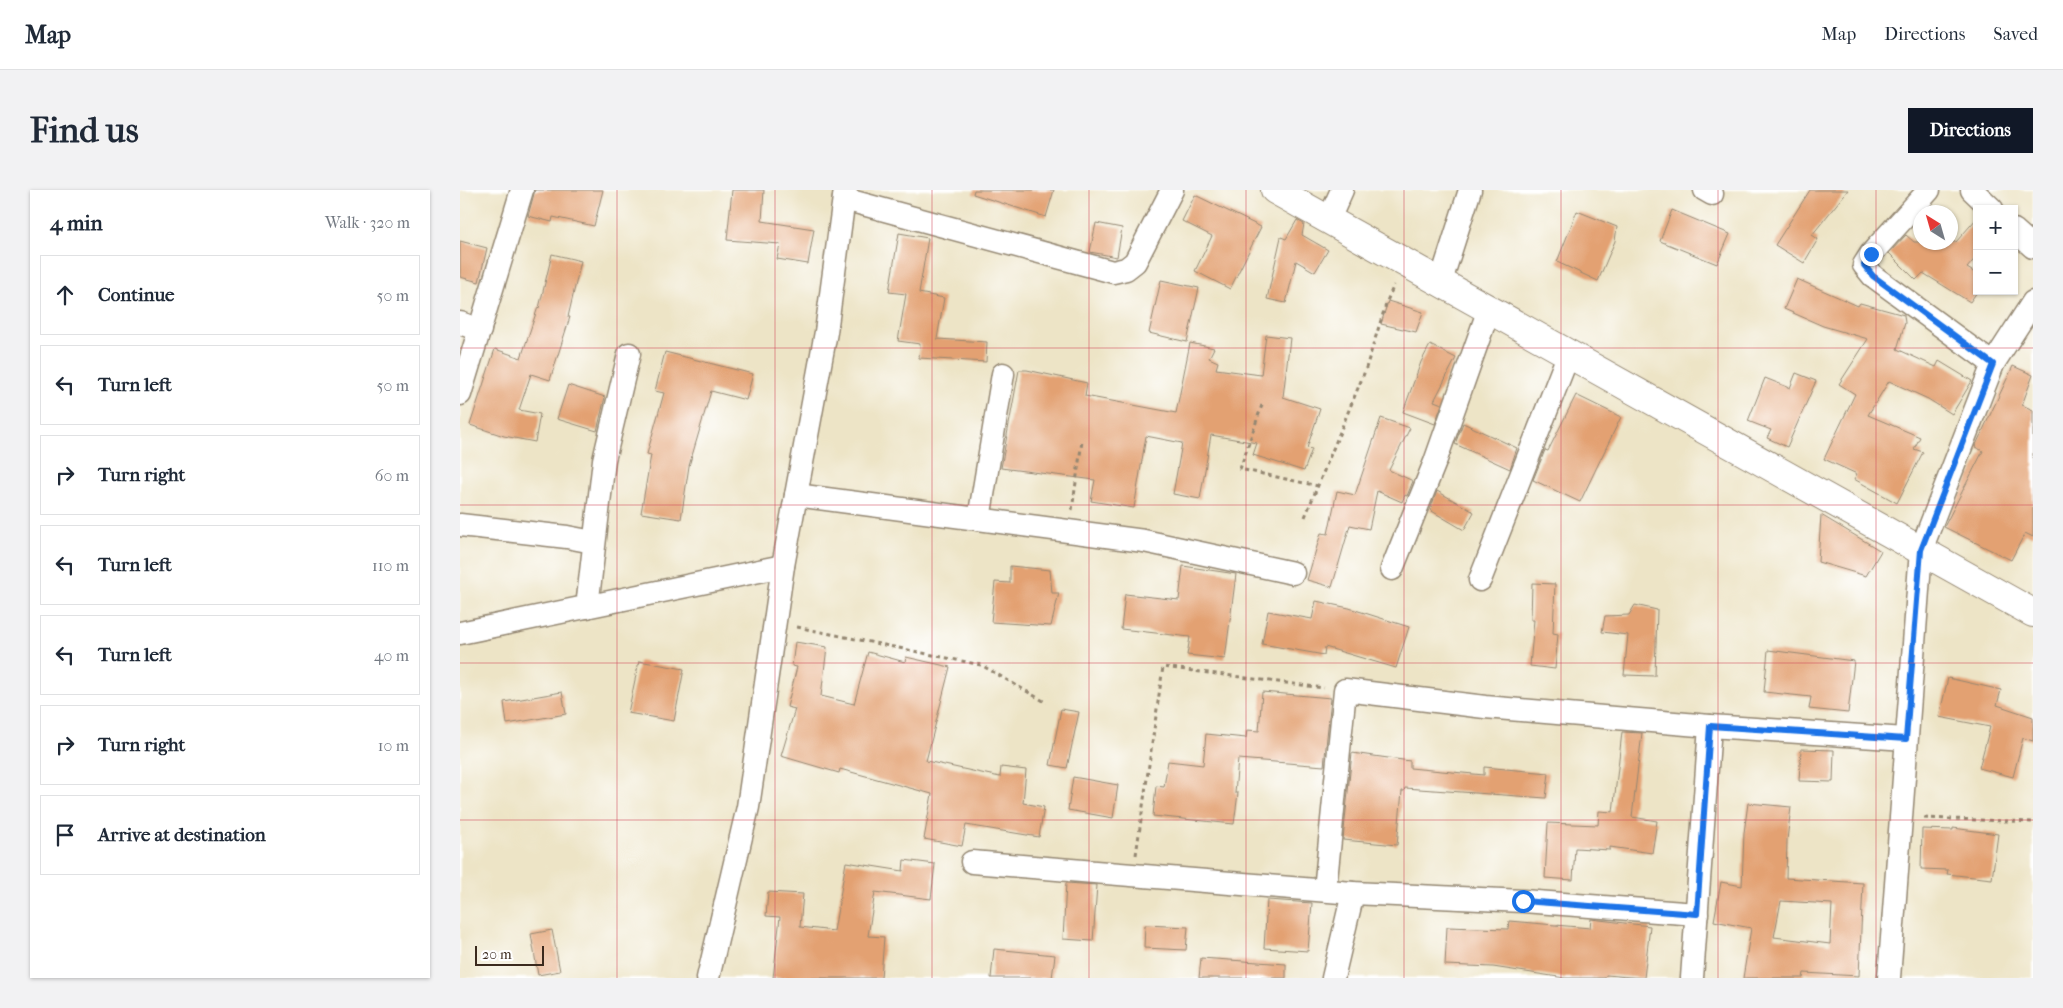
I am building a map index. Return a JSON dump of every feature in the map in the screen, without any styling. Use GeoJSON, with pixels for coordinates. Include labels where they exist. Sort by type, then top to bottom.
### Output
{"type":"FeatureCollection","features":[{"type":"Feature","properties":{"kind":"street"},"geometry":{"type":"LineString","coordinates":[[460,394],[470,326],[522,190]]}},
{"type":"Feature","properties":{"kind":"street"},"geometry":{"type":"LineString","coordinates":[[708,978],[748,807],[783,566],[826,332],[845,194],[1113,272],[1126,269],[1135,262],[1172,190]]}},
{"type":"Feature","properties":{"kind":"street"},"geometry":{"type":"LineString","coordinates":[[1275,190],[2033,612]]}},
{"type":"Feature","properties":{"kind":"street"},"geometry":{"type":"LineString","coordinates":[[1329,219],[1342,190]]}},
{"type":"Feature","properties":{"kind":"street"},"geometry":{"type":"LineString","coordinates":[[1440,281],[1470,190]]}},
{"type":"Feature","properties":{"kind":"street"},"geometry":{"type":"LineString","coordinates":[[1929,190],[1871,254],[1864,265],[1873,276],[1993,364]]}},
{"type":"Feature","properties":{"kind":"street"},"geometry":{"type":"LineString","coordinates":[[1972,190],[1988,205]]}},
{"type":"Feature","properties":{"kind":"street"},"geometry":{"type":"LineString","coordinates":[[2018,234],[2033,247]]}},
{"type":"Feature","properties":{"kind":"street"},"geometry":{"type":"LineString","coordinates":[[1889,978],[1921,550],[1993,364],[2033,302]]}},
{"type":"Feature","properties":{"kind":"street"},"geometry":{"type":"LineString","coordinates":[[1392,569],[1436,462],[1489,308]]}},
{"type":"Feature","properties":{"kind":"street"},"geometry":{"type":"LineString","coordinates":[[1480,580],[1569,353]]}},
{"type":"Feature","properties":{"kind":"street"},"geometry":{"type":"LineString","coordinates":[[587,607],[593,542],[604,460],[629,354]]}},
{"type":"Feature","properties":{"kind":"street"},"geometry":{"type":"LineString","coordinates":[[979,519],[1003,374]]}},
{"type":"Feature","properties":{"kind":"street"},"geometry":{"type":"LineString","coordinates":[[796,495],[1144,541],[1293,573]]}},
{"type":"Feature","properties":{"kind":"street"},"geometry":{"type":"LineString","coordinates":[[460,525],[567,537],[593,542]]}},
{"type":"Feature","properties":{"kind":"street"},"geometry":{"type":"LineString","coordinates":[[460,633],[783,566]]}},
{"type":"Feature","properties":{"kind":"street"},"geometry":{"type":"LineString","coordinates":[[1325,890],[1345,690],[1485,708],[1906,739]]}},
{"type":"Feature","properties":{"kind":"street"},"geometry":{"type":"LineString","coordinates":[[1692,978],[1710,726]]}},
{"type":"Feature","properties":{"kind":"street"},"geometry":{"type":"LineString","coordinates":[[972,862],[1353,893],[1523,901],[1697,914]]}},
{"type":"Feature","properties":{"kind":"street"},"geometry":{"type":"LineString","coordinates":[[1333,978],[1353,893]]}},
{"type":"Feature","properties":{"kind":"path"},"geometry":{"type":"LineString","coordinates":[[1305,517],[1365,371],[1386,301],[1405,261]]}},
{"type":"Feature","properties":{"kind":"path"},"geometry":{"type":"LineString","coordinates":[[1262,405],[1240,468],[1318,486]]}},
{"type":"Feature","properties":{"kind":"path"},"geometry":{"type":"LineString","coordinates":[[1070,531],[1082,441]]}},
{"type":"Feature","properties":{"kind":"path"},"geometry":{"type":"LineString","coordinates":[[774,623],[867,640],[981,666],[1047,704]]}},
{"type":"Feature","properties":{"kind":"path"},"geometry":{"type":"LineString","coordinates":[[1133,875],[1163,668],[1345,690]]}},
{"type":"Feature","properties":{"kind":"path"},"geometry":{"type":"LineString","coordinates":[[1900,817],[2033,822]]}},
{"type":"Feature","properties":{"kind":"building"},"geometry":{"type":"Polygon","coordinates":[[[535,190],[603,190],[594,226],[553,217],[552,222],[528,216],[535,190]]]}},
{"type":"Feature","properties":{"kind":"building"},"geometry":{"type":"Polygon","coordinates":[[[732,190],[764,190],[762,221],[814,229],[808,264],[777,259],[780,244],[727,240],[732,190]]]}},
{"type":"Feature","properties":{"kind":"building"},"geometry":{"type":"Polygon","coordinates":[[[974,190],[1054,190],[1046,217],[973,194],[974,190]]]}},
{"type":"Feature","properties":{"kind":"building"},"geometry":{"type":"Polygon","coordinates":[[[1810,190],[1848,190],[1812,235],[1818,239],[1804,263],[1775,245],[1810,190]]]}},
{"type":"Feature","properties":{"kind":"building"},"geometry":{"type":"Polygon","coordinates":[[[1195,195],[1261,227],[1230,289],[1195,271],[1212,236],[1182,221],[1195,195]]]}},
{"type":"Feature","properties":{"kind":"building"},"geometry":{"type":"Polygon","coordinates":[[[1672,210],[1730,234],[1717,264],[1660,241],[1672,210]]]}},
{"type":"Feature","properties":{"kind":"building"},"geometry":{"type":"Polygon","coordinates":[[[1577,211],[1617,227],[1615,241],[1598,281],[1557,262],[1577,211]]]}},
{"type":"Feature","properties":{"kind":"building"},"geometry":{"type":"Polygon","coordinates":[[[1297,220],[1304,224],[1302,235],[1328,250],[1315,272],[1296,261],[1286,303],[1267,299],[1281,237],[1286,239],[1297,220]]]}},
{"type":"Feature","properties":{"kind":"building"},"geometry":{"type":"Polygon","coordinates":[[[1096,223],[1122,228],[1117,257],[1090,252],[1096,223]]]}},
{"type":"Feature","properties":{"kind":"building"},"geometry":{"type":"Polygon","coordinates":[[[1973,223],[1973,261],[1967,268],[1973,272],[1973,295],[1975,295],[1970,302],[1923,273],[1916,280],[1889,253],[1906,235],[1913,241],[1913,250],[1958,250],[1958,240],[1973,223]]]}},
{"type":"Feature","properties":{"kind":"building"},"geometry":{"type":"Polygon","coordinates":[[[899,233],[928,238],[919,293],[944,298],[937,339],[987,342],[986,362],[919,358],[920,344],[898,341],[906,294],[889,292],[899,233]]]}},
{"type":"Feature","properties":{"kind":"building"},"geometry":{"type":"Polygon","coordinates":[[[460,241],[487,248],[479,282],[460,277],[460,241]]]}},
{"type":"Feature","properties":{"kind":"building"},"geometry":{"type":"Polygon","coordinates":[[[552,254],[581,261],[568,317],[570,317],[550,380],[531,374],[519,410],[540,414],[535,442],[504,436],[470,425],[495,349],[521,358],[539,308],[552,254]]]}},
{"type":"Feature","properties":{"kind":"building"},"geometry":{"type":"Polygon","coordinates":[[[1797,279],[1858,306],[1860,303],[1904,315],[1905,323],[1897,349],[1936,367],[1939,361],[1972,381],[1952,414],[1928,399],[1889,381],[1868,415],[1920,437],[1914,449],[1923,452],[1897,503],[1854,479],[1857,474],[1824,459],[1855,394],[1839,384],[1868,339],[1823,326],[1784,309],[1797,279]]]}},
{"type":"Feature","properties":{"kind":"building"},"geometry":{"type":"Polygon","coordinates":[[[1161,280],[1199,288],[1187,342],[1149,333],[1161,280]]]}},
{"type":"Feature","properties":{"kind":"building"},"geometry":{"type":"Polygon","coordinates":[[[1388,301],[1423,312],[1416,332],[1381,324],[1388,301]]]}},
{"type":"Feature","properties":{"kind":"building"},"geometry":{"type":"Polygon","coordinates":[[[1266,335],[1290,338],[1283,397],[1320,409],[1307,448],[1312,449],[1304,471],[1253,455],[1257,443],[1211,435],[1200,499],[1173,494],[1182,443],[1146,436],[1134,508],[1091,501],[1095,480],[1001,468],[1019,370],[1027,370],[1087,383],[1085,396],[1176,413],[1190,343],[1214,348],[1209,358],[1218,362],[1216,369],[1261,375],[1266,335]]]}},
{"type":"Feature","properties":{"kind":"building"},"geometry":{"type":"Polygon","coordinates":[[[1430,345],[1456,358],[1434,401],[1442,404],[1435,424],[1403,412],[1421,362],[1430,345]]]}},
{"type":"Feature","properties":{"kind":"building"},"geometry":{"type":"Polygon","coordinates":[[[665,352],[753,374],[746,400],[711,391],[689,466],[681,519],[641,513],[651,455],[647,454],[664,393],[655,391],[665,352]]]}},
{"type":"Feature","properties":{"kind":"building"},"geometry":{"type":"Polygon","coordinates":[[[2013,366],[2033,375],[2022,405],[2033,410],[2033,537],[2025,533],[2011,560],[1944,527],[1983,451],[1975,447],[2013,366]]]}},
{"type":"Feature","properties":{"kind":"building"},"geometry":{"type":"Polygon","coordinates":[[[1796,373],[1816,381],[1787,447],[1767,438],[1771,430],[1748,421],[1765,378],[1790,388],[1796,373]]]}},
{"type":"Feature","properties":{"kind":"building"},"geometry":{"type":"Polygon","coordinates":[[[568,385],[605,397],[597,431],[557,419],[568,385]]]}},
{"type":"Feature","properties":{"kind":"building"},"geometry":{"type":"Polygon","coordinates":[[[1576,395],[1621,417],[1580,502],[1533,480],[1545,450],[1548,451],[1576,395]]]}},
{"type":"Feature","properties":{"kind":"building"},"geometry":{"type":"Polygon","coordinates":[[[1381,418],[1410,428],[1389,470],[1413,481],[1407,496],[1405,495],[1402,502],[1377,491],[1369,529],[1350,525],[1332,587],[1307,580],[1321,533],[1328,534],[1337,491],[1355,495],[1381,418]]]}},
{"type":"Feature","properties":{"kind":"building"},"geometry":{"type":"Polygon","coordinates":[[[1463,423],[1517,448],[1510,469],[1455,444],[1463,423]]]}},
{"type":"Feature","properties":{"kind":"building"},"geometry":{"type":"Polygon","coordinates":[[[1437,491],[1474,512],[1464,530],[1430,510],[1437,491]]]}},
{"type":"Feature","properties":{"kind":"building"},"geometry":{"type":"Polygon","coordinates":[[[1821,515],[1881,551],[1866,576],[1818,562],[1821,515]]]}},
{"type":"Feature","properties":{"kind":"building"},"geometry":{"type":"Polygon","coordinates":[[[1010,566],[1050,570],[1052,593],[1059,593],[1051,626],[991,622],[995,582],[1010,583],[1010,566]]]}},
{"type":"Feature","properties":{"kind":"building"},"geometry":{"type":"Polygon","coordinates":[[[1183,566],[1236,574],[1225,659],[1187,655],[1190,637],[1121,629],[1125,594],[1179,600],[1183,566]]]}},
{"type":"Feature","properties":{"kind":"building"},"geometry":{"type":"Polygon","coordinates":[[[1532,583],[1555,584],[1553,633],[1558,634],[1555,669],[1530,666],[1534,620],[1531,620],[1532,583]]]}},
{"type":"Feature","properties":{"kind":"building"},"geometry":{"type":"Polygon","coordinates":[[[1316,601],[1349,608],[1409,627],[1396,668],[1325,647],[1324,655],[1262,644],[1268,611],[1312,619],[1316,601]]]}},
{"type":"Feature","properties":{"kind":"building"},"geometry":{"type":"Polygon","coordinates":[[[1635,605],[1657,610],[1655,676],[1624,675],[1628,635],[1602,632],[1605,616],[1629,615],[1635,605]]]}},
{"type":"Feature","properties":{"kind":"building"},"geometry":{"type":"Polygon","coordinates":[[[795,642],[827,647],[821,696],[854,704],[868,652],[905,662],[906,657],[950,667],[926,761],[1000,777],[1001,767],[1026,770],[1023,803],[1044,807],[1039,837],[966,825],[962,846],[924,839],[932,794],[840,769],[839,773],[781,756],[795,709],[787,707],[797,667],[792,666],[795,642]]]}},
{"type":"Feature","properties":{"kind":"building"},"geometry":{"type":"Polygon","coordinates":[[[1768,650],[1854,661],[1848,713],[1809,709],[1811,697],[1764,692],[1768,650]]]}},
{"type":"Feature","properties":{"kind":"building"},"geometry":{"type":"Polygon","coordinates":[[[639,661],[684,669],[674,721],[628,713],[639,661]]]}},
{"type":"Feature","properties":{"kind":"building"},"geometry":{"type":"Polygon","coordinates":[[[1948,678],[2001,690],[1997,705],[2033,717],[2033,741],[2023,738],[2013,777],[1979,768],[1990,727],[1939,717],[1948,678]]]}},
{"type":"Feature","properties":{"kind":"building"},"geometry":{"type":"Polygon","coordinates":[[[562,692],[566,714],[507,724],[504,702],[562,692]]]}},
{"type":"Feature","properties":{"kind":"building"},"geometry":{"type":"Polygon","coordinates":[[[1262,692],[1331,698],[1324,766],[1238,759],[1235,793],[1238,793],[1234,824],[1153,816],[1156,786],[1164,787],[1168,761],[1203,765],[1206,734],[1246,738],[1247,730],[1259,731],[1262,692]]]}},
{"type":"Feature","properties":{"kind":"building"},"geometry":{"type":"Polygon","coordinates":[[[1061,709],[1079,712],[1067,768],[1050,765],[1061,709]]]}},
{"type":"Feature","properties":{"kind":"building"},"geometry":{"type":"Polygon","coordinates":[[[1622,732],[1642,733],[1632,817],[1657,821],[1652,853],[1610,847],[1610,850],[1575,848],[1573,880],[1545,878],[1548,823],[1598,825],[1599,811],[1613,812],[1622,732]]]}},
{"type":"Feature","properties":{"kind":"building"},"geometry":{"type":"Polygon","coordinates":[[[1801,749],[1834,750],[1833,782],[1799,781],[1801,749]]]}},
{"type":"Feature","properties":{"kind":"building"},"geometry":{"type":"Polygon","coordinates":[[[1352,753],[1410,761],[1410,768],[1484,775],[1484,767],[1549,773],[1546,798],[1405,788],[1402,791],[1397,845],[1343,840],[1352,753]]]}},
{"type":"Feature","properties":{"kind":"building"},"geometry":{"type":"Polygon","coordinates":[[[1073,777],[1118,785],[1113,818],[1068,810],[1073,777]]]}},
{"type":"Feature","properties":{"kind":"building"},"geometry":{"type":"Polygon","coordinates":[[[1748,803],[1791,807],[1787,840],[1786,878],[1863,883],[1859,976],[1804,973],[1803,978],[1743,978],[1751,928],[1714,921],[1721,882],[1742,886],[1744,833],[1748,803]],[[1781,901],[1774,937],[1830,944],[1832,904],[1781,901]]]}},
{"type":"Feature","properties":{"kind":"building"},"geometry":{"type":"Polygon","coordinates":[[[1953,828],[1998,834],[1992,879],[1947,874],[1948,870],[1921,869],[1922,829],[1953,830],[1953,828]]]}},
{"type":"Feature","properties":{"kind":"building"},"geometry":{"type":"Polygon","coordinates":[[[904,860],[935,864],[931,899],[875,892],[868,936],[884,937],[881,978],[773,978],[780,917],[766,916],[768,892],[803,894],[800,927],[834,931],[846,862],[903,871],[904,860]]]}},
{"type":"Feature","properties":{"kind":"building"},"geometry":{"type":"Polygon","coordinates":[[[1066,883],[1097,885],[1093,941],[1063,939],[1066,883]]]}},
{"type":"Feature","properties":{"kind":"building"},"geometry":{"type":"Polygon","coordinates":[[[1267,900],[1312,903],[1308,951],[1264,948],[1267,900]]]}},
{"type":"Feature","properties":{"kind":"building"},"geometry":{"type":"Polygon","coordinates":[[[1591,919],[1650,926],[1644,978],[1606,975],[1605,978],[1565,978],[1493,967],[1445,965],[1447,927],[1508,929],[1509,921],[1590,928],[1591,919]]]}},
{"type":"Feature","properties":{"kind":"building"},"geometry":{"type":"Polygon","coordinates":[[[1145,925],[1188,927],[1186,950],[1144,948],[1145,925]]]}},
{"type":"Feature","properties":{"kind":"building"},"geometry":{"type":"Polygon","coordinates":[[[552,930],[560,971],[538,975],[531,934],[552,930]]]}},
{"type":"Feature","properties":{"kind":"building"},"geometry":{"type":"Polygon","coordinates":[[[994,949],[1055,955],[1052,978],[991,978],[994,949]]]}},
{"type":"Feature","properties":{"kind":"building"},"geometry":{"type":"Polygon","coordinates":[[[1201,958],[1286,964],[1286,978],[1199,978],[1201,958]]]}},
{"type":"Feature","properties":{"kind":"route"},"geometry":{"type":"LineString","coordinates":[[1523,901],[1697,914],[1710,726],[1906,739],[1921,550],[1993,364],[1873,276],[1864,265],[1871,254]]}}]}
